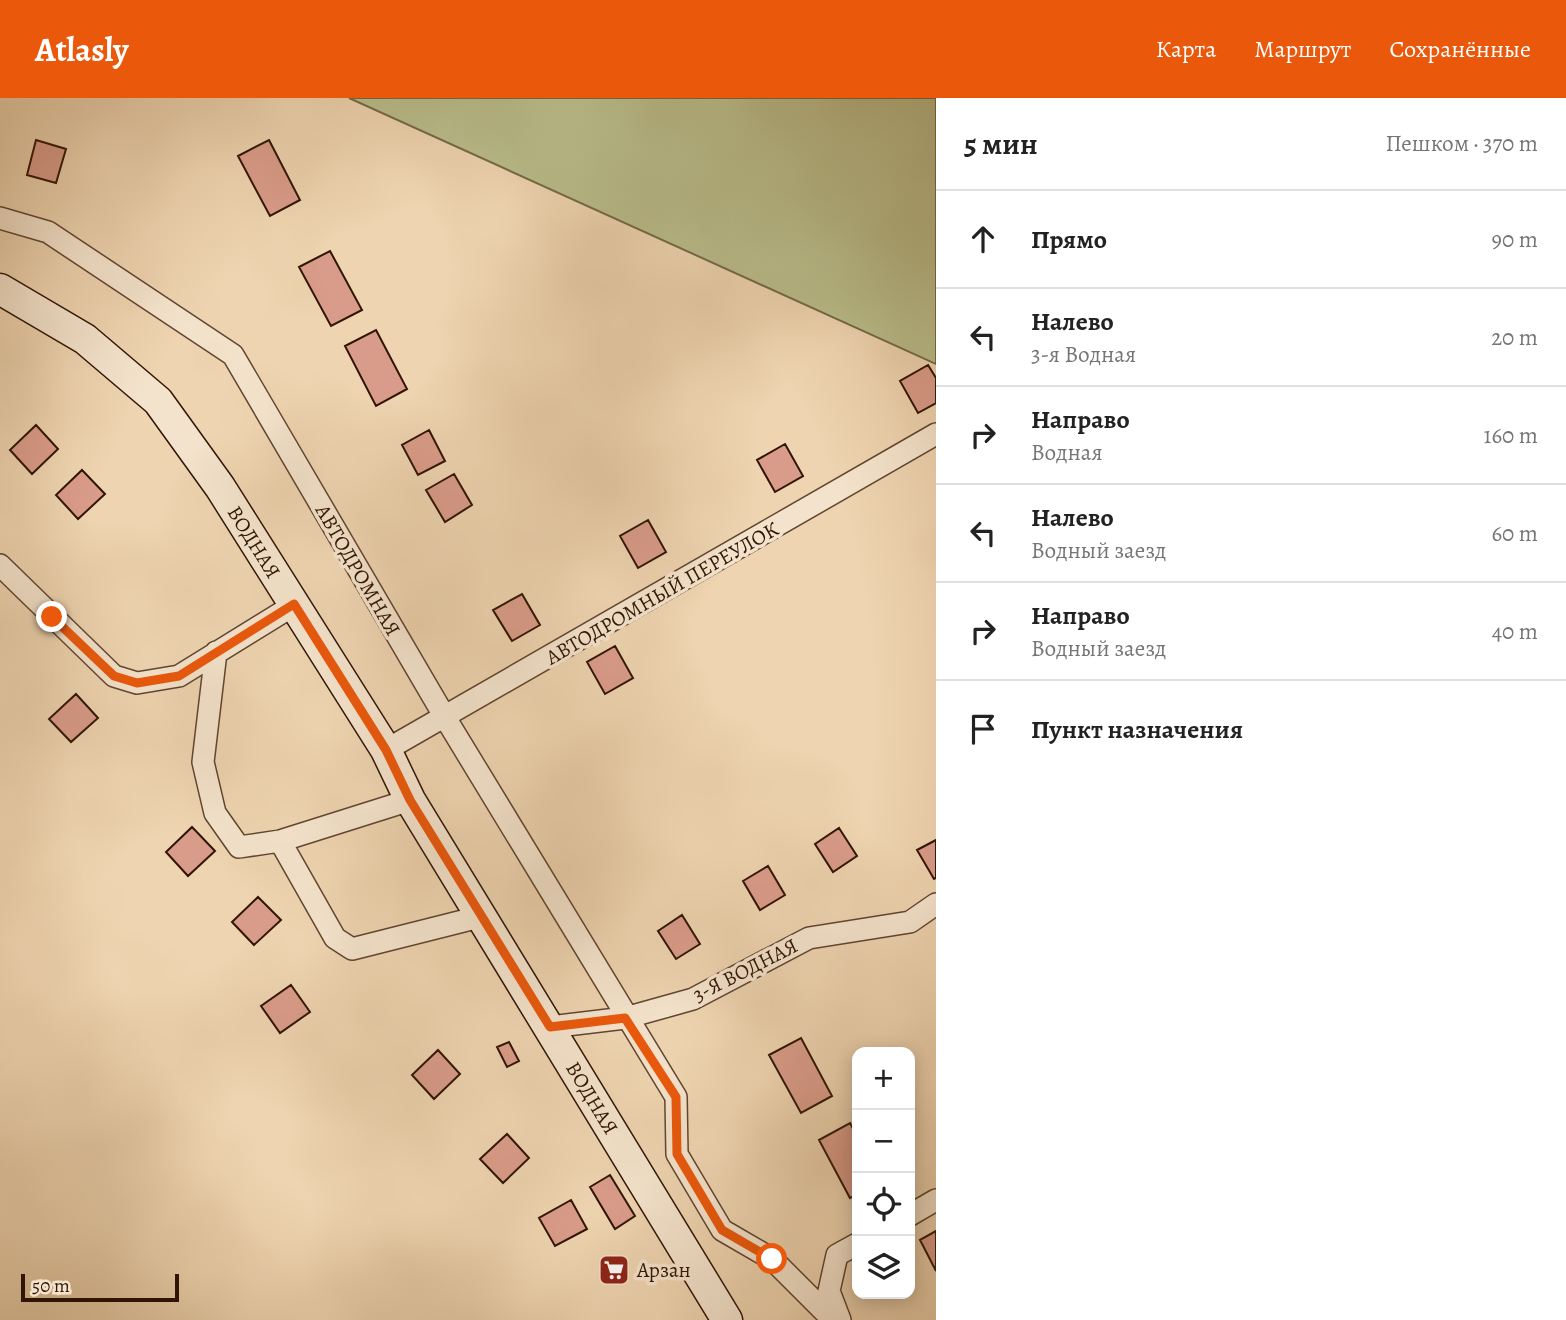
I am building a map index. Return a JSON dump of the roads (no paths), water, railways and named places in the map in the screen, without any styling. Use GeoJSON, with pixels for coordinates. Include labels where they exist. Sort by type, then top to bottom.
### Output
{"type":"FeatureCollection","features":[{"type":"Feature","properties":{"kind":"street","name":"АВТОДРОМНАЯ"},"geometry":{"type":"LineString","coordinates":[[0,218],[48,232],[233,355],[446,719],[625,1018],[676,1097],[677,1154],[722,1230],[772,1259],[833,1320]]}},
{"type":"Feature","properties":{"kind":"street","name":"ВОДНАЯ"},"geometry":{"type":"LineString","coordinates":[[0,289],[85,340],[158,401],[219,487],[386,750],[410,800],[727,1320]]}},
{"type":"Feature","properties":{"kind":"street","name":"АВТОДРОМНЫЙ ПЕРЕУЛОК"},"geometry":{"type":"LineString","coordinates":[[386,750],[446,719],[936,434]]}},
{"type":"Feature","properties":{"kind":"street"},"geometry":{"type":"LineString","coordinates":[[0,565],[114,676],[137,683],[179,676],[294,604]]}},
{"type":"Feature","properties":{"kind":"street"},"geometry":{"type":"LineString","coordinates":[[216,652],[202,762],[215,813],[239,847],[280,841],[410,800]]}},
{"type":"Feature","properties":{"kind":"street"},"geometry":{"type":"LineString","coordinates":[[280,841],[335,938],[352,949],[483,916]]}},
{"type":"Feature","properties":{"kind":"street","name":"3-Я ВОДНАЯ"},"geometry":{"type":"LineString","coordinates":[[550,1027],[625,1018],[693,999],[809,938],[910,922],[936,904]]}},
{"type":"Feature","properties":{"kind":"street"},"geometry":{"type":"LineString","coordinates":[[915,1211],[936,1200]]}},
{"type":"Feature","properties":{"kind":"street"},"geometry":{"type":"LineString","coordinates":[[840,1320],[829,1291],[836,1255],[852,1247]]}},
{"type":"Feature","properties":{"kind":"place","name":"Арзан"},"geometry":{"type":"Point","coordinates":[614,1270]}}]}
